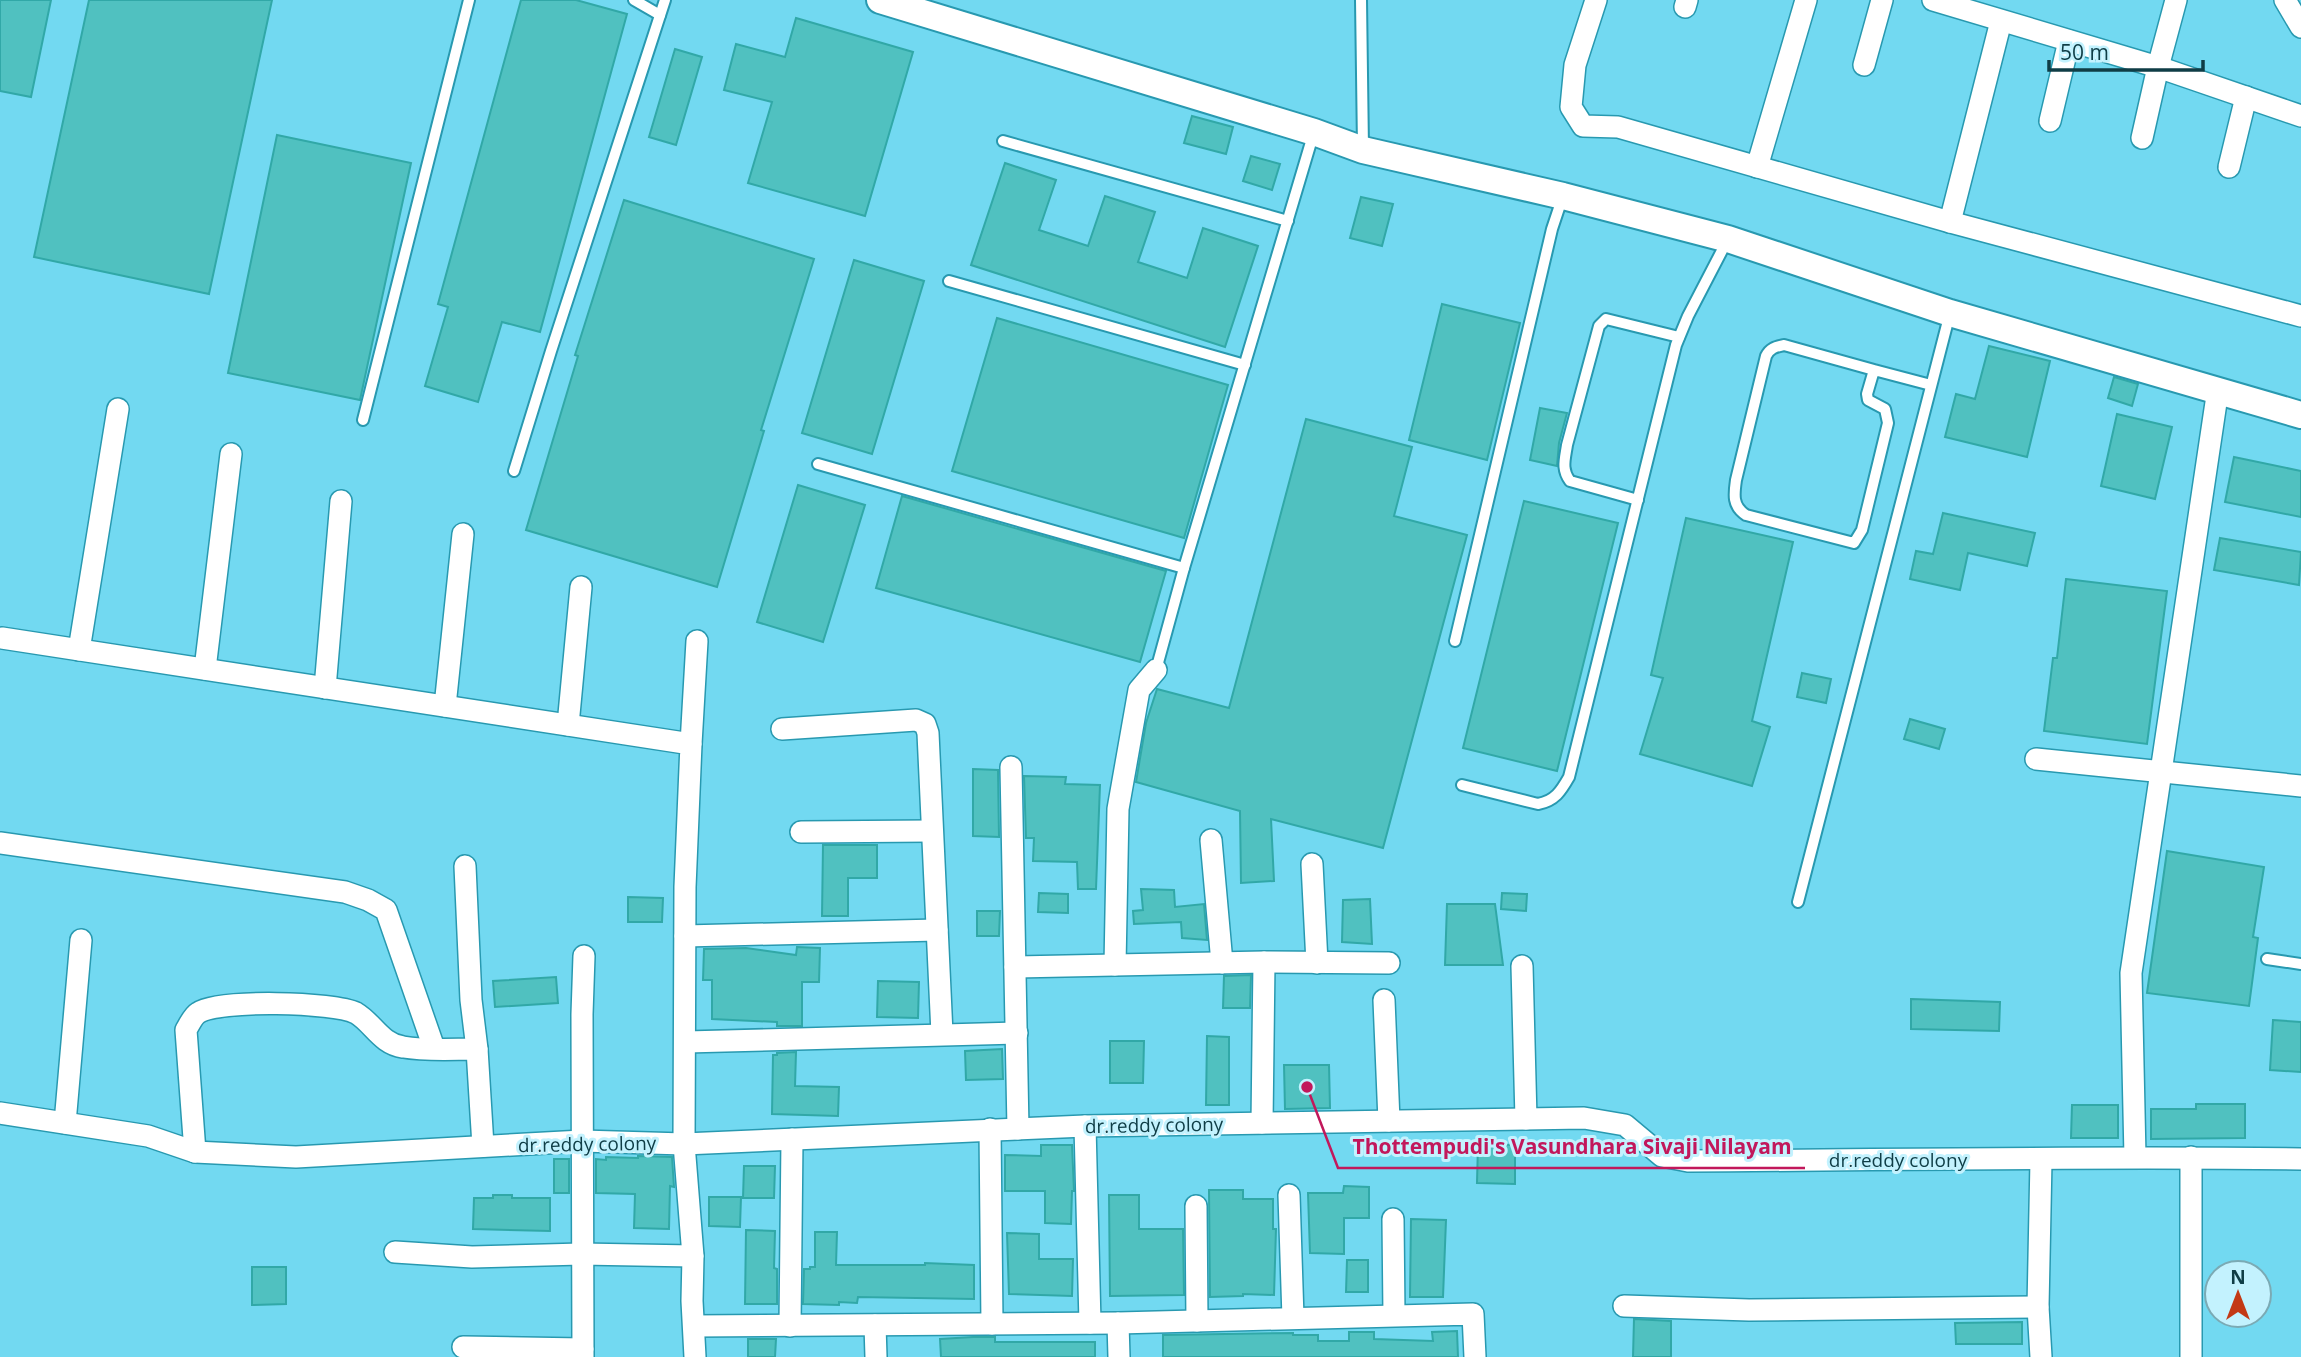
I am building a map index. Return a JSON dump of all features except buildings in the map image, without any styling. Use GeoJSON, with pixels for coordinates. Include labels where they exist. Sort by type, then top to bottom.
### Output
{"type":"FeatureCollection","features":[{"type":"Feature","properties":{"kind":"street"},"geometry":{"type":"LineString","coordinates":[[880,0],[1314,132],[1363,150],[1563,196],[1728,239],[1950,313],[2301,415]]}},
{"type":"Feature","properties":{"kind":"street"},"geometry":{"type":"LineString","coordinates":[[1596,0],[1575,65],[1571,107],[1583,126],[1618,127],[1950,222],[2301,316]]}},
{"type":"Feature","properties":{"kind":"street"},"geometry":{"type":"LineString","coordinates":[[1757,167],[1806,0]]}},
{"type":"Feature","properties":{"kind":"street"},"geometry":{"type":"LineString","coordinates":[[1864,65],[1882,0]]}},
{"type":"Feature","properties":{"kind":"street"},"geometry":{"type":"LineString","coordinates":[[1933,0],[2158,67],[2301,116]]}},
{"type":"Feature","properties":{"kind":"street"},"geometry":{"type":"LineString","coordinates":[[2142,138],[2176,0]]}},
{"type":"Feature","properties":{"kind":"street"},"geometry":{"type":"LineString","coordinates":[[2285,0],[2301,27]]}},
{"type":"Feature","properties":{"kind":"street"},"geometry":{"type":"LineString","coordinates":[[1950,222],[2001,21]]}},
{"type":"Feature","properties":{"kind":"street"},"geometry":{"type":"LineString","coordinates":[[2050,121],[2069,41]]}},
{"type":"Feature","properties":{"kind":"street"},"geometry":{"type":"LineString","coordinates":[[2229,167],[2246,97]]}},
{"type":"Feature","properties":{"kind":"street"},"geometry":{"type":"LineString","coordinates":[[2135,1157],[2131,972],[2218,389]]}},
{"type":"Feature","properties":{"kind":"street"},"geometry":{"type":"LineString","coordinates":[[79,650],[118,409]]}},
{"type":"Feature","properties":{"kind":"street"},"geometry":{"type":"LineString","coordinates":[[205,669],[231,454]]}},
{"type":"Feature","properties":{"kind":"street"},"geometry":{"type":"LineString","coordinates":[[325,688],[341,501]]}},
{"type":"Feature","properties":{"kind":"street"},"geometry":{"type":"LineString","coordinates":[[444,706],[463,534]]}},
{"type":"Feature","properties":{"kind":"street"},"geometry":{"type":"LineString","coordinates":[[568,725],[581,587]]}},
{"type":"Feature","properties":{"kind":"street"},"geometry":{"type":"LineString","coordinates":[[2,638],[691,744]]}},
{"type":"Feature","properties":{"kind":"street"},"geometry":{"type":"LineString","coordinates":[[695,1357],[693,1256],[684,1144],[685,936],[696,641]]}},
{"type":"Feature","properties":{"kind":"street"},"geometry":{"type":"LineString","coordinates":[[1115,965],[1118,809],[1139,690],[1156,670]]}},
{"type":"Feature","properties":{"kind":"street"},"geometry":{"type":"LineString","coordinates":[[782,729],[916,720],[925,724],[928,733],[942,1034]]}},
{"type":"Feature","properties":{"kind":"street"},"geometry":{"type":"LineString","coordinates":[[2036,760],[2301,786]]}},
{"type":"Feature","properties":{"kind":"street"},"geometry":{"type":"LineString","coordinates":[[1011,767],[1018,1129]]}},
{"type":"Feature","properties":{"kind":"street"},"geometry":{"type":"LineString","coordinates":[[800,832],[931,831]]}},
{"type":"Feature","properties":{"kind":"street"},"geometry":{"type":"LineString","coordinates":[[1211,840],[1222,963]]}},
{"type":"Feature","properties":{"kind":"street"},"geometry":{"type":"LineString","coordinates":[[0,843],[345,892],[368,900],[386,910],[434,1048]]}},
{"type":"Feature","properties":{"kind":"street"},"geometry":{"type":"LineString","coordinates":[[1312,864],[1317,963]]}},
{"type":"Feature","properties":{"kind":"street"},"geometry":{"type":"LineString","coordinates":[[465,866],[471,1000],[483,1146]]}},
{"type":"Feature","properties":{"kind":"street"},"geometry":{"type":"LineString","coordinates":[[685,936],[937,930]]}},
{"type":"Feature","properties":{"kind":"street"},"geometry":{"type":"LineString","coordinates":[[65,1123],[81,940]]}},
{"type":"Feature","properties":{"kind":"street"},"geometry":{"type":"LineString","coordinates":[[463,1347],[583,1353],[581,1254],[584,956]]}},
{"type":"Feature","properties":{"kind":"street"},"geometry":{"type":"LineString","coordinates":[[1015,967],[1264,962],[1390,963]]}},
{"type":"Feature","properties":{"kind":"street"},"geometry":{"type":"LineString","coordinates":[[1262,1123],[1264,962]]}},
{"type":"Feature","properties":{"kind":"street"},"geometry":{"type":"LineString","coordinates":[[1522,966],[1526,1119]]}},
{"type":"Feature","properties":{"kind":"street"},"geometry":{"type":"LineString","coordinates":[[1384,1000],[1389,1121]]}},
{"type":"Feature","properties":{"kind":"street"},"geometry":{"type":"LineString","coordinates":[[195,1152],[186,1030],[197,1013],[219,1005],[238,1003],[326,1006],[356,1013],[389,1043],[402,1047],[477,1049]]}},
{"type":"Feature","properties":{"kind":"street"},"geometry":{"type":"LineString","coordinates":[[686,1042],[1017,1033]]}},
{"type":"Feature","properties":{"kind":"street","name":"dr.reddy colony"},"geometry":{"type":"LineString","coordinates":[[0,1114],[148,1136],[195,1152],[244,1156],[296,1157],[582,1141],[684,1144],[1085,1126],[1584,1118],[1625,1125],[1661,1156],[1688,1161],[2041,1160],[2135,1157],[2301,1159]]}},
{"type":"Feature","properties":{"kind":"street"},"geometry":{"type":"LineString","coordinates":[[1085,1126],[1090,1323]]}},
{"type":"Feature","properties":{"kind":"street"},"geometry":{"type":"LineString","coordinates":[[990,1129],[992,1324]]}},
{"type":"Feature","properties":{"kind":"street"},"geometry":{"type":"LineString","coordinates":[[790,1326],[792,1139]]}},
{"type":"Feature","properties":{"kind":"street"},"geometry":{"type":"LineString","coordinates":[[2191,1157],[2191,1357]]}},
{"type":"Feature","properties":{"kind":"street"},"geometry":{"type":"LineString","coordinates":[[2041,1160],[2038,1307],[2041,1357]]}},
{"type":"Feature","properties":{"kind":"street"},"geometry":{"type":"LineString","coordinates":[[1289,1195],[1293,1318]]}},
{"type":"Feature","properties":{"kind":"street"},"geometry":{"type":"LineString","coordinates":[[1196,1206],[1197,1321]]}},
{"type":"Feature","properties":{"kind":"street"},"geometry":{"type":"LineString","coordinates":[[1393,1219],[1394,1315]]}},
{"type":"Feature","properties":{"kind":"street"},"geometry":{"type":"LineString","coordinates":[[395,1252],[472,1257],[581,1254],[693,1256]]}},
{"type":"Feature","properties":{"kind":"street"},"geometry":{"type":"LineString","coordinates":[[1624,1306],[1749,1310],[2038,1307]]}},
{"type":"Feature","properties":{"kind":"street"},"geometry":{"type":"LineString","coordinates":[[694,1326],[1118,1323],[1473,1314],[1475,1357]]}},
{"type":"Feature","properties":{"kind":"street"},"geometry":{"type":"LineString","coordinates":[[1118,1323],[1119,1357]]}},
{"type":"Feature","properties":{"kind":"street"},"geometry":{"type":"LineString","coordinates":[[875,1325],[876,1357]]}},
{"type":"Feature","properties":{"kind":"lane"},"geometry":{"type":"LineString","coordinates":[[363,420],[469,0]]}},
{"type":"Feature","properties":{"kind":"lane"},"geometry":{"type":"LineString","coordinates":[[634,0],[660,15]]}},
{"type":"Feature","properties":{"kind":"lane"},"geometry":{"type":"LineString","coordinates":[[514,471],[665,0]]}},
{"type":"Feature","properties":{"kind":"lane"},"geometry":{"type":"LineString","coordinates":[[1361,0],[1363,150]]}},
{"type":"Feature","properties":{"kind":"lane"},"geometry":{"type":"LineString","coordinates":[[1156,670],[1314,132]]}},
{"type":"Feature","properties":{"kind":"lane"},"geometry":{"type":"LineString","coordinates":[[1003,142],[1288,221]]}},
{"type":"Feature","properties":{"kind":"lane"},"geometry":{"type":"LineString","coordinates":[[1455,642],[1552,229],[1563,196]]}},
{"type":"Feature","properties":{"kind":"lane"},"geometry":{"type":"LineString","coordinates":[[1462,785],[1538,804],[1548,803],[1558,796],[1564,786],[1573,765],[1679,337],[1728,239]]}},
{"type":"Feature","properties":{"kind":"lane"},"geometry":{"type":"LineString","coordinates":[[950,281],[1245,366]]}},
{"type":"Feature","properties":{"kind":"lane"},"geometry":{"type":"LineString","coordinates":[[1798,902],[1950,313]]}},
{"type":"Feature","properties":{"kind":"lane"},"geometry":{"type":"LineString","coordinates":[[1637,500],[1570,481],[1563,465],[1567,445],[1600,326],[1606,319],[1679,337]]}},
{"type":"Feature","properties":{"kind":"lane"},"geometry":{"type":"LineString","coordinates":[[1874,370],[1867,394],[1868,400],[1885,409],[1888,423],[1859,537],[1854,543],[1741,512],[1733,496],[1769,351],[1784,345],[1931,385]]}},
{"type":"Feature","properties":{"kind":"lane"},"geometry":{"type":"LineString","coordinates":[[818,464],[1184,568]]}},
{"type":"Feature","properties":{"kind":"lane"},"geometry":{"type":"LineString","coordinates":[[2267,958],[2301,964]]}},
{"type":"Feature","properties":{"kind":"place","name":"Thottempudi's Vasundhara Sivaji Nilayam"},"geometry":{"type":"Point","coordinates":[1307,1087]}}]}
